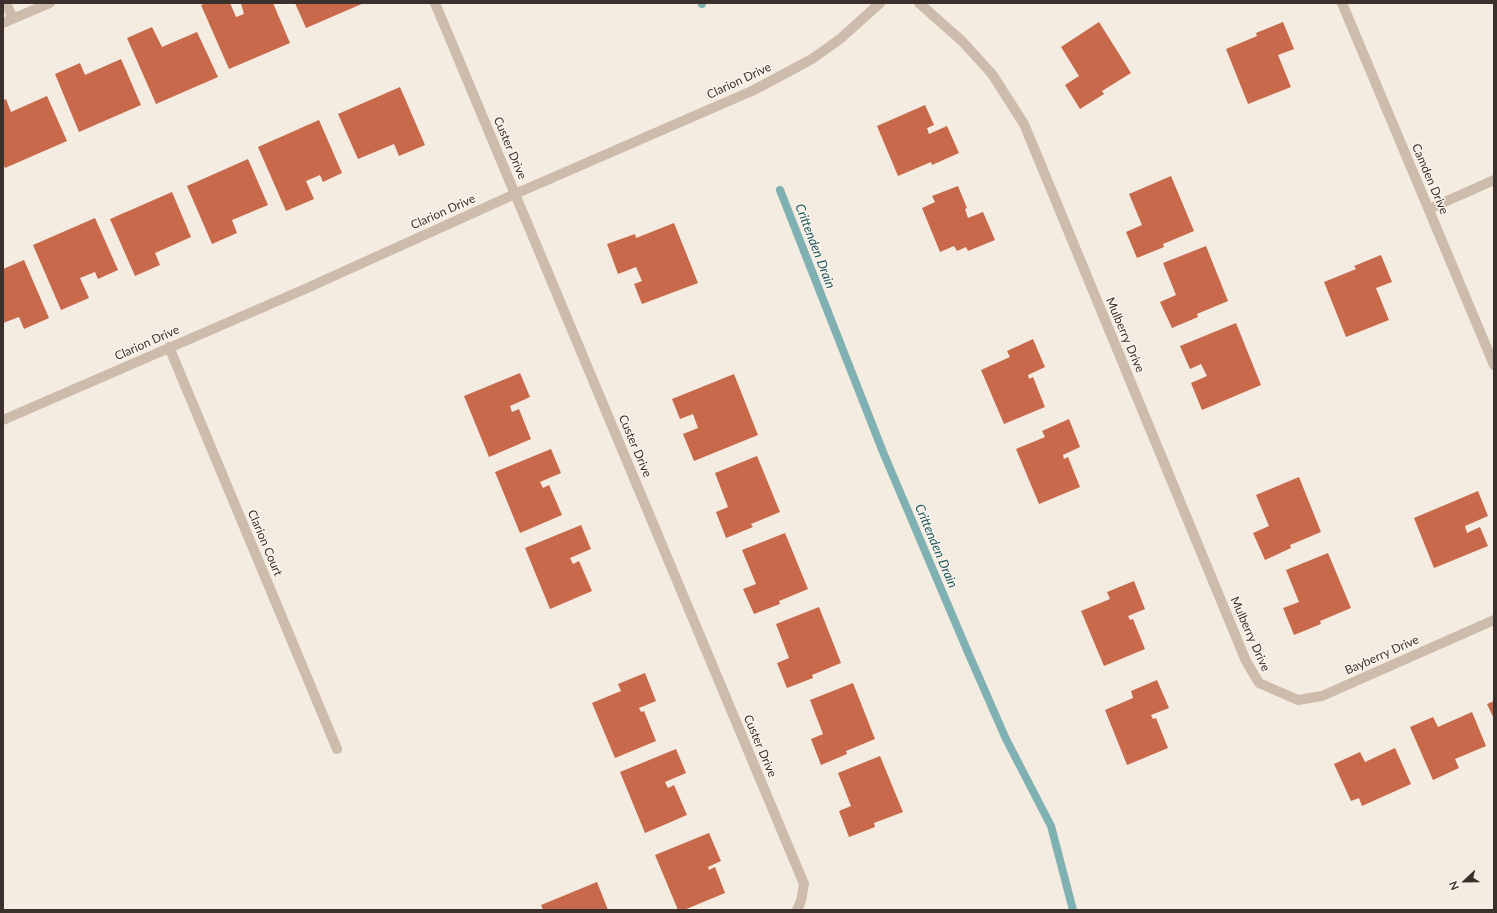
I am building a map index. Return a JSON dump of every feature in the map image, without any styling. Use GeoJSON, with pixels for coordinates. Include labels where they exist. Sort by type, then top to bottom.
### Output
{"type":"FeatureCollection","features":[{"type":"Feature","properties":{"kind":"street"},"geometry":{"type":"LineString","coordinates":[[6,3],[8,21],[50,3]]}},
{"type":"Feature","properties":{"kind":"street","name":"Custer Drive"},"geometry":{"type":"LineString","coordinates":[[435,3],[804,884],[799,906]]}},
{"type":"Feature","properties":{"kind":"street","name":"Clarion Drive"},"geometry":{"type":"LineString","coordinates":[[3,420],[305,289],[515,194],[754,90],[812,59],[840,39],[880,3]]}},
{"type":"Feature","properties":{"kind":"street","name":"Mulberry Drive"},"geometry":{"type":"LineString","coordinates":[[919,3],[962,41],[992,74],[1024,124],[1246,661],[1259,683],[1279,694]]}},
{"type":"Feature","properties":{"kind":"street","name":"Camden Drive"},"geometry":{"type":"LineString","coordinates":[[1342,3],[1494,365]]}},
{"type":"Feature","properties":{"kind":"street"},"geometry":{"type":"LineString","coordinates":[[1429,209],[1494,180]]}},
{"type":"Feature","properties":{"kind":"street","name":"Clarion Court"},"geometry":{"type":"LineString","coordinates":[[169,347],[337,749]]}},
{"type":"Feature","properties":{"kind":"street","name":"Bayberry Drive"},"geometry":{"type":"LineString","coordinates":[[1279,694],[1298,700],[1322,696],[1494,620]]}},
{"type":"Feature","properties":{"kind":"building"},"geometry":{"type":"Polygon","coordinates":[[[207,3],[230,3],[236,17],[244,14],[241,4],[243,3],[273,3],[290,43],[229,69],[201,5],[207,3]]]}},
{"type":"Feature","properties":{"kind":"building"},"geometry":{"type":"Polygon","coordinates":[[[295,3],[364,3],[306,28],[295,3]]]}},
{"type":"Feature","properties":{"kind":"building"},"geometry":{"type":"Polygon","coordinates":[[[1099,22],[1131,73],[1102,91],[1104,94],[1080,109],[1065,85],[1079,76],[1061,47],[1099,22]]]}},
{"type":"Feature","properties":{"kind":"building"},"geometry":{"type":"Polygon","coordinates":[[[1283,22],[1294,49],[1278,55],[1291,87],[1248,104],[1226,49],[1257,36],[1256,33],[1283,22]]]}},
{"type":"Feature","properties":{"kind":"building"},"geometry":{"type":"Polygon","coordinates":[[[152,27],[162,47],[197,32],[218,77],[156,104],[127,38],[152,27]]]}},
{"type":"Feature","properties":{"kind":"building"},"geometry":{"type":"Polygon","coordinates":[[[121,59],[141,105],[79,132],[55,74],[80,63],[85,75],[121,59]]]}},
{"type":"Feature","properties":{"kind":"building"},"geometry":{"type":"Polygon","coordinates":[[[400,87],[425,145],[399,156],[394,144],[358,159],[338,114],[400,87]]]}},
{"type":"Feature","properties":{"kind":"building"},"geometry":{"type":"Polygon","coordinates":[[[47,96],[67,141],[5,168],[3,163],[3,101],[6,99],[11,112],[47,96]]]}},
{"type":"Feature","properties":{"kind":"building"},"geometry":{"type":"Polygon","coordinates":[[[925,105],[934,125],[927,128],[929,134],[947,126],[959,153],[932,165],[931,162],[898,176],[877,126],[925,105]]]}},
{"type":"Feature","properties":{"kind":"building"},"geometry":{"type":"Polygon","coordinates":[[[319,120],[342,173],[323,182],[320,175],[306,181],[314,199],[286,211],[258,147],[319,120]]]}},
{"type":"Feature","properties":{"kind":"building"},"geometry":{"type":"Polygon","coordinates":[[[248,159],[268,205],[232,220],[237,233],[212,244],[187,186],[248,159]]]}},
{"type":"Feature","properties":{"kind":"building"},"geometry":{"type":"Polygon","coordinates":[[[1171,176],[1194,231],[1163,244],[1164,247],[1137,258],[1126,232],[1142,225],[1129,194],[1171,176]]]}},
{"type":"Feature","properties":{"kind":"building"},"geometry":{"type":"Polygon","coordinates":[[[958,186],[967,208],[965,209],[968,218],[983,212],[995,240],[968,251],[966,247],[957,251],[954,246],[940,252],[922,208],[935,202],[932,196],[958,186]]]}},
{"type":"Feature","properties":{"kind":"building"},"geometry":{"type":"Polygon","coordinates":[[[172,192],[191,237],[155,253],[160,265],[135,276],[110,219],[172,192]]]}},
{"type":"Feature","properties":{"kind":"building"},"geometry":{"type":"Polygon","coordinates":[[[95,218],[118,270],[98,279],[95,272],[80,278],[89,298],[61,310],[33,245],[95,218]]]}},
{"type":"Feature","properties":{"kind":"building"},"geometry":{"type":"Polygon","coordinates":[[[674,223],[698,283],[642,304],[634,284],[642,281],[636,267],[618,274],[607,244],[635,234],[636,238],[674,223]]]}},
{"type":"Feature","properties":{"kind":"building"},"geometry":{"type":"Polygon","coordinates":[[[1206,246],[1228,301],[1197,314],[1198,317],[1172,328],[1160,302],[1176,295],[1163,263],[1206,246]]]}},
{"type":"Feature","properties":{"kind":"building"},"geometry":{"type":"Polygon","coordinates":[[[1381,255],[1392,282],[1376,288],[1389,320],[1346,337],[1324,282],[1356,269],[1354,266],[1381,255]]]}},
{"type":"Feature","properties":{"kind":"building"},"geometry":{"type":"Polygon","coordinates":[[[24,260],[49,318],[24,329],[19,317],[3,323],[3,269],[24,260]]]}},
{"type":"Feature","properties":{"kind":"building"},"geometry":{"type":"Polygon","coordinates":[[[1236,323],[1261,385],[1202,410],[1191,383],[1207,376],[1201,364],[1190,369],[1180,346],[1236,323]]]}},
{"type":"Feature","properties":{"kind":"building"},"geometry":{"type":"Polygon","coordinates":[[[1033,339],[1045,367],[1028,375],[1029,379],[1033,377],[1045,407],[1004,424],[981,370],[1010,357],[1007,351],[1033,339]]]}},
{"type":"Feature","properties":{"kind":"building"},"geometry":{"type":"Polygon","coordinates":[[[520,373],[530,397],[510,406],[512,412],[519,409],[531,439],[489,457],[464,396],[520,373]]]}},
{"type":"Feature","properties":{"kind":"building"},"geometry":{"type":"Polygon","coordinates":[[[734,374],[758,435],[694,461],[683,434],[698,428],[693,414],[680,419],[672,399],[734,374]]]}},
{"type":"Feature","properties":{"kind":"building"},"geometry":{"type":"Polygon","coordinates":[[[1069,419],[1080,447],[1063,455],[1064,459],[1068,457],[1080,487],[1039,504],[1016,449],[1045,437],[1042,431],[1069,419]]]}},
{"type":"Feature","properties":{"kind":"building"},"geometry":{"type":"Polygon","coordinates":[[[551,449],[561,473],[540,482],[543,488],[549,485],[562,515],[520,533],[495,472],[551,449]]]}},
{"type":"Feature","properties":{"kind":"building"},"geometry":{"type":"Polygon","coordinates":[[[757,456],[780,512],[751,524],[753,527],[726,538],[716,512],[728,507],[715,473],[757,456]]]}},
{"type":"Feature","properties":{"kind":"building"},"geometry":{"type":"Polygon","coordinates":[[[1299,477],[1321,532],[1290,545],[1291,548],[1265,560],[1253,533],[1269,526],[1256,495],[1299,477]]]}},
{"type":"Feature","properties":{"kind":"building"},"geometry":{"type":"Polygon","coordinates":[[[1478,491],[1488,516],[1465,526],[1467,533],[1480,527],[1488,546],[1434,568],[1414,518],[1478,491]]]}},
{"type":"Feature","properties":{"kind":"building"},"geometry":{"type":"Polygon","coordinates":[[[581,525],[591,549],[570,558],[573,564],[579,561],[592,591],[550,609],[525,548],[581,525]]]}},
{"type":"Feature","properties":{"kind":"building"},"geometry":{"type":"Polygon","coordinates":[[[785,533],[808,589],[779,601],[780,604],[754,614],[743,589],[756,584],[742,550],[785,533]]]}},
{"type":"Feature","properties":{"kind":"building"},"geometry":{"type":"Polygon","coordinates":[[[1328,553],[1351,608],[1320,621],[1321,624],[1294,635],[1283,608],[1299,602],[1286,570],[1328,553]]]}},
{"type":"Feature","properties":{"kind":"building"},"geometry":{"type":"Polygon","coordinates":[[[1134,581],[1145,609],[1128,616],[1130,620],[1133,619],[1145,649],[1104,666],[1081,611],[1110,599],[1107,592],[1134,581]]]}},
{"type":"Feature","properties":{"kind":"building"},"geometry":{"type":"Polygon","coordinates":[[[819,607],[841,663],[812,675],[813,678],[787,688],[777,663],[789,658],[776,624],[819,607]]]}},
{"type":"Feature","properties":{"kind":"building"},"geometry":{"type":"Polygon","coordinates":[[[645,673],[656,701],[639,708],[641,712],[644,711],[656,741],[615,758],[592,703],[621,691],[618,684],[645,673]]]}},
{"type":"Feature","properties":{"kind":"building"},"geometry":{"type":"Polygon","coordinates":[[[1157,680],[1169,708],[1151,715],[1153,719],[1156,718],[1168,748],[1127,765],[1105,710],[1133,698],[1131,691],[1157,680]]]}},
{"type":"Feature","properties":{"kind":"building"},"geometry":{"type":"Polygon","coordinates":[[[853,683],[875,739],[846,751],[847,754],[821,765],[811,739],[823,734],[810,700],[853,683]]]}},
{"type":"Feature","properties":{"kind":"building"},"geometry":{"type":"Polygon","coordinates":[[[1494,701],[1494,719],[1487,704],[1494,701]]]}},
{"type":"Feature","properties":{"kind":"building"},"geometry":{"type":"Polygon","coordinates":[[[1472,712],[1486,746],[1455,759],[1459,768],[1433,780],[1410,727],[1433,717],[1438,727],[1472,712]]]}},
{"type":"Feature","properties":{"kind":"building"},"geometry":{"type":"Polygon","coordinates":[[[1395,748],[1411,784],[1362,806],[1359,798],[1351,801],[1334,764],[1360,752],[1365,762],[1395,748]]]}},
{"type":"Feature","properties":{"kind":"building"},"geometry":{"type":"Polygon","coordinates":[[[676,749],[686,773],[665,782],[668,788],[674,785],[687,815],[645,833],[620,772],[676,749]]]}},
{"type":"Feature","properties":{"kind":"building"},"geometry":{"type":"Polygon","coordinates":[[[880,756],[903,812],[874,823],[875,827],[849,837],[839,811],[851,806],[838,773],[880,756]]]}},
{"type":"Feature","properties":{"kind":"building"},"geometry":{"type":"Polygon","coordinates":[[[709,833],[721,861],[708,867],[709,870],[715,867],[725,893],[684,910],[678,910],[655,855],[709,833]]]}},
{"type":"Feature","properties":{"kind":"building"},"geometry":{"type":"Polygon","coordinates":[[[597,882],[608,910],[543,910],[541,905],[597,882]]]}},
{"type":"Feature","properties":{"kind":"waterway","name":"Crittenden Drain"},"geometry":{"type":"LineString","coordinates":[[780,190],[883,452],[967,650],[1006,739],[1051,826],[1073,910]]}}]}
